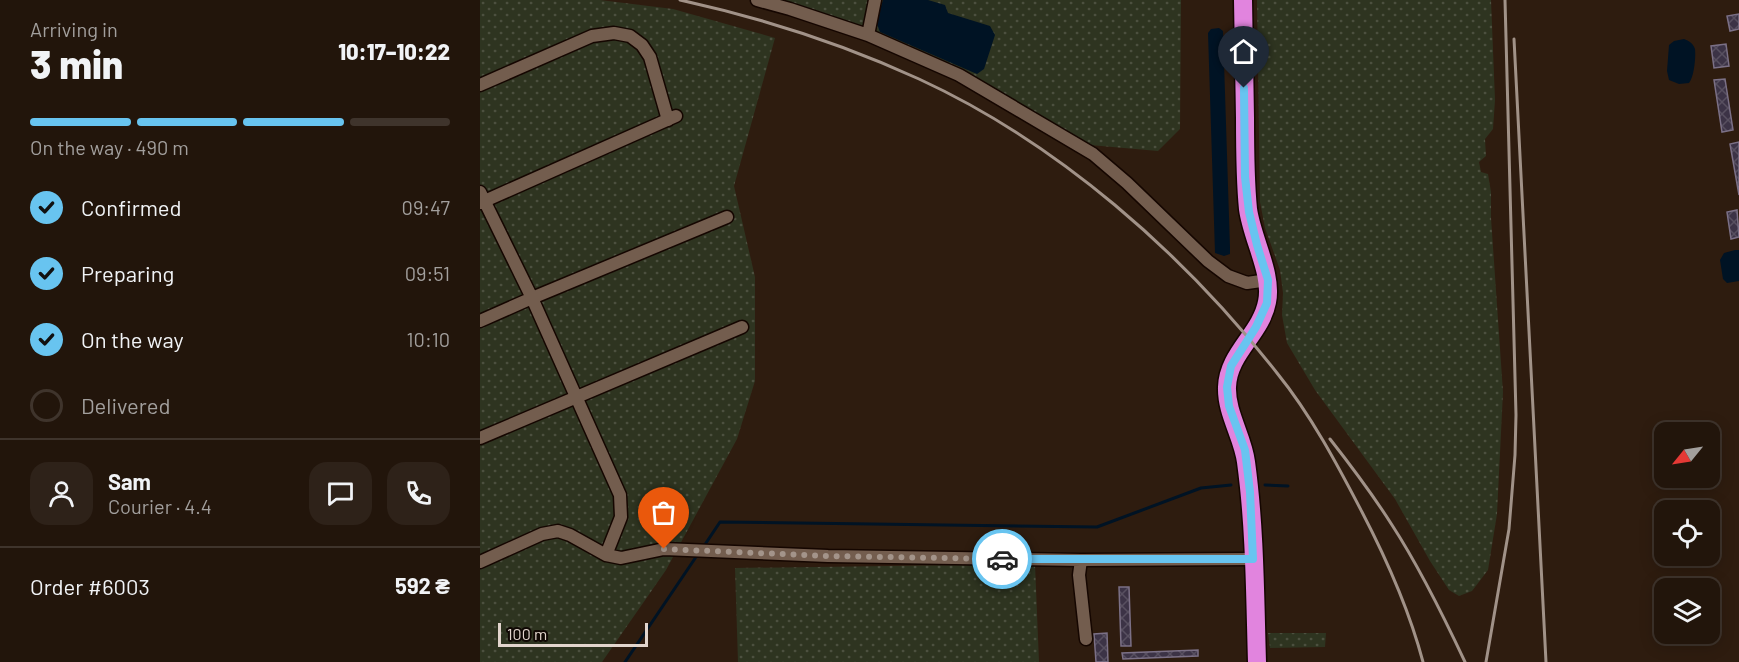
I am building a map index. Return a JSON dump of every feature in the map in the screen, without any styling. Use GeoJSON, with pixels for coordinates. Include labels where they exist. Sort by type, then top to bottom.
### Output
{"type":"FeatureCollection","features":[{"type":"Feature","properties":{"kind":"highway"},"geometry":{"type":"LineString","coordinates":[[1243,0],[1245,177],[1249,212],[1268,280],[1267,303],[1256,327],[1231,366],[1227,387],[1229,406],[1245,450],[1250,492],[1257,662]]}},
{"type":"Feature","properties":{"kind":"street"},"geometry":{"type":"LineString","coordinates":[[757,0],[868,35],[959,75],[1093,154],[1128,183],[1208,261],[1228,276],[1247,283],[1268,280]]}},
{"type":"Feature","properties":{"kind":"street"},"geometry":{"type":"LineString","coordinates":[[868,35],[875,0]]}},
{"type":"Feature","properties":{"kind":"street"},"geometry":{"type":"LineString","coordinates":[[480,85],[592,36],[614,33],[630,36],[642,45],[650,57],[672,118],[482,199],[532,298],[620,495],[621,517],[606,555]]}},
{"type":"Feature","properties":{"kind":"street"},"geometry":{"type":"LineString","coordinates":[[480,321],[727,217]]}},
{"type":"Feature","properties":{"kind":"street"},"geometry":{"type":"LineString","coordinates":[[480,438],[742,327]]}},
{"type":"Feature","properties":{"kind":"street"},"geometry":{"type":"LineString","coordinates":[[480,562],[542,534],[558,531],[606,555],[621,558],[664,549],[828,556],[1081,560],[1253,559]]}},
{"type":"Feature","properties":{"kind":"street"},"geometry":{"type":"LineString","coordinates":[[1081,560],[1079,575],[1086,639]]}},
{"type":"Feature","properties":{"kind":"green space"},"geometry":{"type":"Polygon","coordinates":[[[480,0],[600,0],[673,9],[775,38],[734,186],[755,277],[755,381],[737,439],[666,570],[602,662],[480,662],[480,0]]]}},
{"type":"Feature","properties":{"kind":"green space"},"geometry":{"type":"Polygon","coordinates":[[[765,0],[1181,0],[1180,129],[1158,151],[1090,145],[975,79],[765,0]]]}},
{"type":"Feature","properties":{"kind":"green space"},"geometry":{"type":"Polygon","coordinates":[[[1257,0],[1491,0],[1495,100],[1493,129],[1485,139],[1486,156],[1479,162],[1481,172],[1488,174],[1491,192],[1503,392],[1497,514],[1488,570],[1472,591],[1459,596],[1449,590],[1395,499],[1315,390],[1287,343],[1282,315],[1283,293],[1280,270],[1265,228],[1260,202],[1257,0]]]}},
{"type":"Feature","properties":{"kind":"green space"},"geometry":{"type":"Polygon","coordinates":[[[1035,564],[1039,662],[738,662],[735,568],[1035,564]]]}},
{"type":"Feature","properties":{"kind":"green space"},"geometry":{"type":"Polygon","coordinates":[[[1268,633],[1326,633],[1325,647],[1270,648],[1268,633]]]}},
{"type":"Feature","properties":{"kind":"water"},"geometry":{"type":"Polygon","coordinates":[[[883,0],[928,0],[945,5],[948,13],[990,26],[995,35],[984,69],[977,74],[880,32],[876,22],[883,0]]]}},
{"type":"Feature","properties":{"kind":"water"},"geometry":{"type":"Polygon","coordinates":[[[1219,28],[1223,31],[1230,248],[1230,254],[1224,256],[1215,253],[1208,33],[1211,29],[1219,28]]]}},
{"type":"Feature","properties":{"kind":"water"},"geometry":{"type":"Polygon","coordinates":[[[1684,39],[1691,42],[1694,47],[1695,62],[1689,83],[1679,84],[1669,80],[1667,71],[1669,45],[1674,41],[1684,39]]]}},
{"type":"Feature","properties":{"kind":"water"},"geometry":{"type":"Polygon","coordinates":[[[1739,250],[1739,281],[1727,283],[1723,279],[1720,260],[1724,253],[1739,250]]]}},
{"type":"Feature","properties":{"kind":"building"},"geometry":{"type":"Polygon","coordinates":[[[1739,14],[1739,29],[1730,31],[1727,16],[1739,14]]]}},
{"type":"Feature","properties":{"kind":"building"},"geometry":{"type":"Polygon","coordinates":[[[1726,44],[1729,66],[1714,68],[1711,46],[1726,44]]]}},
{"type":"Feature","properties":{"kind":"building"},"geometry":{"type":"Polygon","coordinates":[[[1725,79],[1733,130],[1722,132],[1714,80],[1725,79]]]}},
{"type":"Feature","properties":{"kind":"building"},"geometry":{"type":"Polygon","coordinates":[[[1739,142],[1739,195],[1730,144],[1739,142]]]}},
{"type":"Feature","properties":{"kind":"building"},"geometry":{"type":"Polygon","coordinates":[[[1737,210],[1739,237],[1731,239],[1727,212],[1737,210]]]}},
{"type":"Feature","properties":{"kind":"building"},"geometry":{"type":"Polygon","coordinates":[[[1119,587],[1129,587],[1131,646],[1121,646],[1119,587]]]}},
{"type":"Feature","properties":{"kind":"building"},"geometry":{"type":"Polygon","coordinates":[[[1107,633],[1108,662],[1096,662],[1094,634],[1107,633]]]}},
{"type":"Feature","properties":{"kind":"building"},"geometry":{"type":"Polygon","coordinates":[[[1198,650],[1198,656],[1123,659],[1122,653],[1198,650]]]}},
{"type":"Feature","properties":{"kind":"waterway"},"geometry":{"type":"LineString","coordinates":[[704,546],[720,522],[1097,527],[1201,488],[1231,485]]}},
{"type":"Feature","properties":{"kind":"waterway"},"geometry":{"type":"LineString","coordinates":[[1265,485],[1288,486]]}},
{"type":"Feature","properties":{"kind":"waterway"},"geometry":{"type":"LineString","coordinates":[[625,662],[698,554]]}},
{"type":"Feature","properties":{"kind":"railway"},"geometry":{"type":"LineString","coordinates":[[680,0],[741,15],[832,43],[919,79],[970,105],[1020,135],[1115,205],[1159,244],[1201,285],[1277,373],[1323,440],[1362,512],[1397,585],[1423,662]]}},
{"type":"Feature","properties":{"kind":"railway"},"geometry":{"type":"LineString","coordinates":[[1486,662],[1509,529],[1515,455],[1516,415],[1505,0]]}},
{"type":"Feature","properties":{"kind":"railway"},"geometry":{"type":"LineString","coordinates":[[1514,39],[1546,662]]}},
{"type":"Feature","properties":{"kind":"railway"},"geometry":{"type":"LineString","coordinates":[[1330,439],[1370,492],[1402,541],[1431,592],[1465,662]]}},
{"type":"Feature","properties":{"kind":"way so far"},"geometry":{"type":"LineString","coordinates":[[664,549],[828,556],[1002,559]]}},
{"type":"Feature","properties":{"kind":"route"},"geometry":{"type":"LineString","coordinates":[[1002,559],[1253,559],[1250,492],[1245,450],[1229,406],[1227,387],[1231,366],[1256,327],[1267,303],[1268,280],[1249,212],[1245,177],[1244,88]]}}]}
